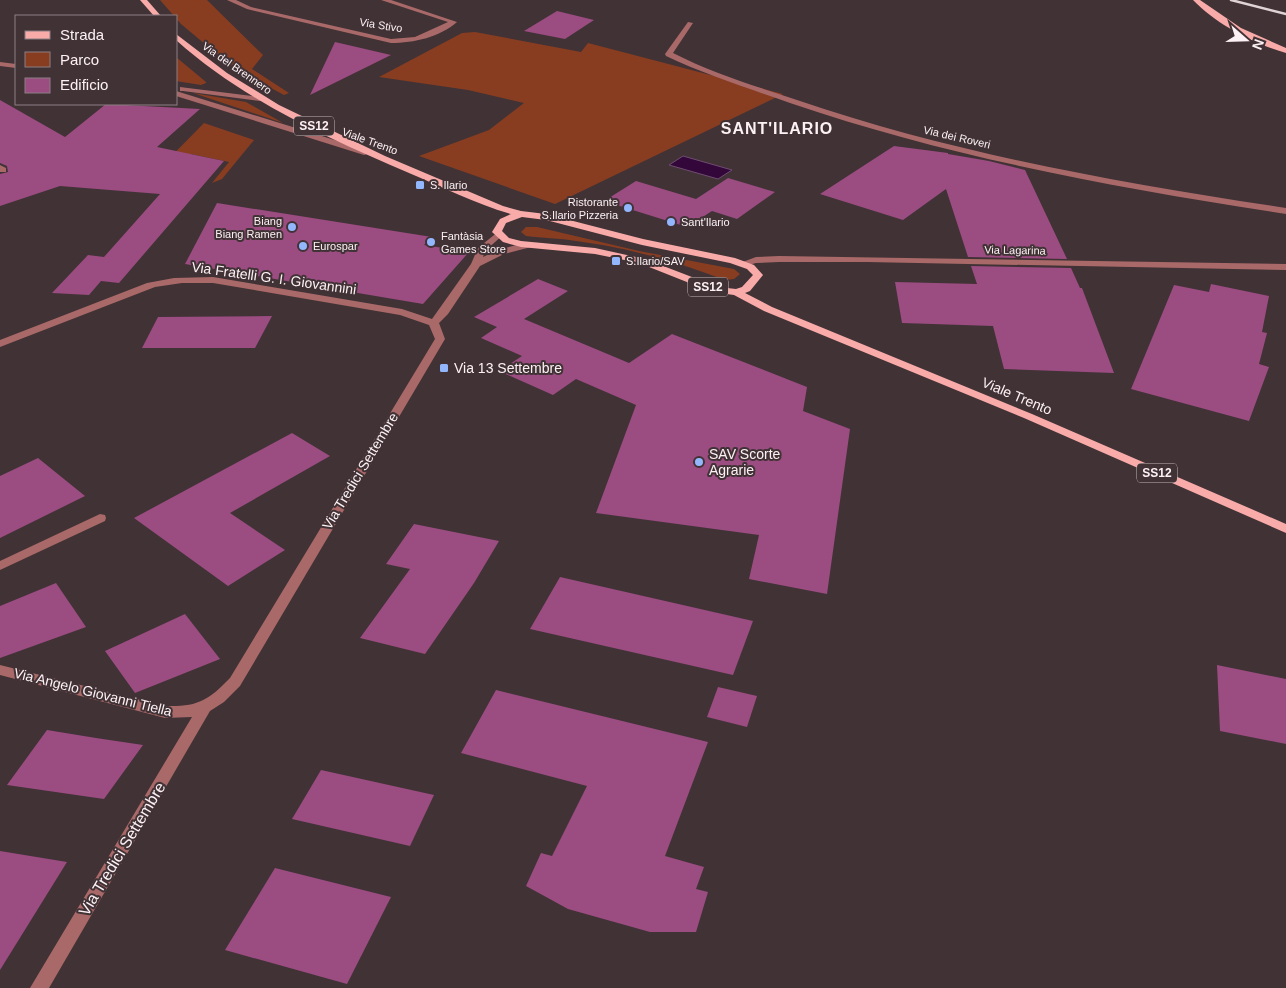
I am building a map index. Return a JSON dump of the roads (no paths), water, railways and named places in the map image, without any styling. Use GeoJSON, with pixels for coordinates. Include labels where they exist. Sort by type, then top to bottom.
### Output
{"type":"FeatureCollection","features":[{"type":"Feature","properties":{"kind":"main road"},"geometry":{"type":"LineString","coordinates":[[143,0],[157,15]]}},
{"type":"Feature","properties":{"kind":"main road"},"geometry":{"type":"LineString","coordinates":[[1196,0],[1226,24],[1286,51]]}},
{"type":"Feature","properties":{"kind":"main road","name":"Via del Brennero"},"geometry":{"type":"LineString","coordinates":[[178,38],[222,73],[260,99],[369,153]]}},
{"type":"Feature","properties":{"kind":"main road","name":"Viale Trento"},"geometry":{"type":"LineString","coordinates":[[369,153],[500,208],[522,214],[546,216],[642,242],[745,264]]}},
{"type":"Feature","properties":{"kind":"main road","name":"Viale Trento"},"geometry":{"type":"LineString","coordinates":[[522,214],[504,220],[498,225],[499,234],[506,240],[528,245],[627,257],[716,290],[736,292],[768,309],[1028,416],[1286,528]]}},
{"type":"Feature","properties":{"kind":"main road","name":"SS12"},"geometry":{"type":"LineString","coordinates":[[736,292],[746,289],[758,275],[755,269],[745,264]]}},
{"type":"Feature","properties":{"kind":"street","name":"Via Stivo"},"geometry":{"type":"LineString","coordinates":[[230,0],[249,8],[391,41],[423,38],[454,22],[384,0]]}},
{"type":"Feature","properties":{"kind":"street","name":"Via dei Roveri"},"geometry":{"type":"LineString","coordinates":[[690,23],[669,54],[695,67],[838,115],[932,144],[1038,167],[1164,192],[1286,211]]}},
{"type":"Feature","properties":{"kind":"street"},"geometry":{"type":"LineString","coordinates":[[0,64],[15,66]]}},
{"type":"Feature","properties":{"kind":"street"},"geometry":{"type":"LineString","coordinates":[[178,89],[260,99]]}},
{"type":"Feature","properties":{"kind":"street","name":"Viale Trento"},"geometry":{"type":"LineString","coordinates":[[178,94],[369,153]]}},
{"type":"Feature","properties":{"kind":"street"},"geometry":{"type":"LineString","coordinates":[[434,323],[444,312],[476,264],[481,250],[499,234]]}},
{"type":"Feature","properties":{"kind":"street"},"geometry":{"type":"LineString","coordinates":[[476,264],[501,252],[528,245]]}},
{"type":"Feature","properties":{"kind":"street","name":"Via Lagarina"},"geometry":{"type":"LineString","coordinates":[[745,264],[756,260],[779,259],[867,259],[1286,267]]}},
{"type":"Feature","properties":{"kind":"street","name":"Via Fratelli G. I. Giovannini"},"geometry":{"type":"LineString","coordinates":[[0,344],[151,285],[169,280],[189,278],[212,280],[402,312],[434,323]]}},
{"type":"Feature","properties":{"kind":"street","name":"Via Tredici Settembre"},"geometry":{"type":"LineString","coordinates":[[234,682],[440,339],[434,323]]}},
{"type":"Feature","properties":{"kind":"street"},"geometry":{"type":"LineString","coordinates":[[0,566],[100,518]]}},
{"type":"Feature","properties":{"kind":"street","name":"Via Angelo Giovanni Tiella"},"geometry":{"type":"LineString","coordinates":[[0,670],[165,712],[182,713],[204,709],[217,702],[234,682]]}},
{"type":"Feature","properties":{"kind":"street","name":"Via Tredici Settembre"},"geometry":{"type":"LineString","coordinates":[[39,988],[204,709]]}},
{"type":"Feature","properties":{"kind":"railway"},"geometry":{"type":"LineString","coordinates":[[1231,0],[1286,14]]}},
{"type":"Feature","properties":{"kind":"place","name":"S. Ilario"},"geometry":{"type":"Point","coordinates":[420,185]}},
{"type":"Feature","properties":{"kind":"place","name":"Ristorante S.Ilario Pizzeria"},"geometry":{"type":"Point","coordinates":[628,208]}},
{"type":"Feature","properties":{"kind":"place","name":"Sant'Ilario"},"geometry":{"type":"Point","coordinates":[671,222]}},
{"type":"Feature","properties":{"kind":"place","name":"Biang Biang Ramen"},"geometry":{"type":"Point","coordinates":[292,227]}},
{"type":"Feature","properties":{"kind":"place","name":"Fantàsia Games Store"},"geometry":{"type":"Point","coordinates":[431,242]}},
{"type":"Feature","properties":{"kind":"place","name":"Eurospar"},"geometry":{"type":"Point","coordinates":[303,246]}},
{"type":"Feature","properties":{"kind":"place","name":"S.Ilario/SAV"},"geometry":{"type":"Point","coordinates":[616,261]}},
{"type":"Feature","properties":{"kind":"place","name":"Via 13 Settembre"},"geometry":{"type":"Point","coordinates":[444,368]}},
{"type":"Feature","properties":{"kind":"place","name":"SAV Scorte Agrarie"},"geometry":{"type":"Point","coordinates":[699,462]}},
{"type":"Feature","properties":{"kind":"district","name":"SANT'ILARIO"},"geometry":{"type":"Point","coordinates":[777,128]}}]}
